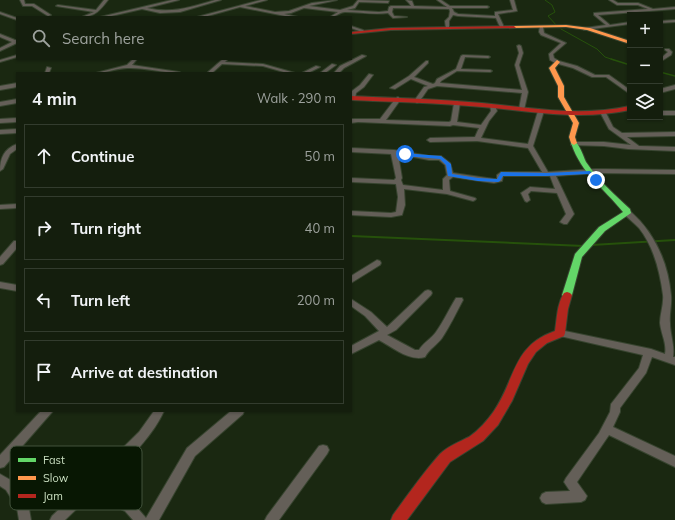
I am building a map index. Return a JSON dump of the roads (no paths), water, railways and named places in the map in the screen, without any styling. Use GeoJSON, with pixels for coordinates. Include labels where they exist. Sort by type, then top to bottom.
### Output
{"type":"FeatureCollection","features":[{"type":"Feature","properties":{"kind":"street"},"geometry":{"type":"LineString","coordinates":[[22,0],[24,4],[32,5],[53,14]]}},
{"type":"Feature","properties":{"kind":"street"},"geometry":{"type":"LineString","coordinates":[[89,15],[97,11],[106,0]]}},
{"type":"Feature","properties":{"kind":"street"},"geometry":{"type":"LineString","coordinates":[[106,16],[176,0]]}},
{"type":"Feature","properties":{"kind":"street"},"geometry":{"type":"LineString","coordinates":[[141,8],[163,13],[175,10],[180,11],[219,0]]}},
{"type":"Feature","properties":{"kind":"street"},"geometry":{"type":"LineString","coordinates":[[203,16],[264,0]]}},
{"type":"Feature","properties":{"kind":"street"},"geometry":{"type":"LineString","coordinates":[[275,13],[290,12],[312,4],[335,0]]}},
{"type":"Feature","properties":{"kind":"street"},"geometry":{"type":"LineString","coordinates":[[408,0],[411,2],[413,8]]}},
{"type":"Feature","properties":{"kind":"street"},"geometry":{"type":"LineString","coordinates":[[439,0],[450,8],[452,13],[458,15],[498,16]]}},
{"type":"Feature","properties":{"kind":"street"},"geometry":{"type":"LineString","coordinates":[[502,27],[497,12],[515,11],[512,0]]}},
{"type":"Feature","properties":{"kind":"street"},"geometry":{"type":"LineString","coordinates":[[611,0],[617,4],[638,4],[655,11]]}},
{"type":"Feature","properties":{"kind":"street"},"geometry":{"type":"LineString","coordinates":[[334,16],[354,7],[358,1],[388,1],[392,7]]}},
{"type":"Feature","properties":{"kind":"street"},"geometry":{"type":"LineString","coordinates":[[244,2],[249,3]]}},
{"type":"Feature","properties":{"kind":"street"},"geometry":{"type":"LineString","coordinates":[[58,6],[97,11]]}},
{"type":"Feature","properties":{"kind":"street"},"geometry":{"type":"LineString","coordinates":[[48,16],[70,7]]}},
{"type":"Feature","properties":{"kind":"street"},"geometry":{"type":"LineString","coordinates":[[238,7],[291,16]]}},
{"type":"Feature","properties":{"kind":"street"},"geometry":{"type":"LineString","coordinates":[[304,7],[343,11],[387,12],[391,13],[393,17],[405,17]]}},
{"type":"Feature","properties":{"kind":"street"},"geometry":{"type":"LineString","coordinates":[[392,7],[487,7]]}},
{"type":"Feature","properties":{"kind":"street"},"geometry":{"type":"LineString","coordinates":[[387,12],[390,12],[392,7]]}},
{"type":"Feature","properties":{"kind":"street"},"geometry":{"type":"LineString","coordinates":[[610,26],[594,14],[655,11],[675,8]]}},
{"type":"Feature","properties":{"kind":"street"},"geometry":{"type":"LineString","coordinates":[[180,11],[185,14]]}},
{"type":"Feature","properties":{"kind":"street"},"geometry":{"type":"LineString","coordinates":[[0,13],[16,19]]}},
{"type":"Feature","properties":{"kind":"street"},"geometry":{"type":"LineString","coordinates":[[154,16],[158,13]]}},
{"type":"Feature","properties":{"kind":"street"},"geometry":{"type":"LineString","coordinates":[[447,28],[447,21],[452,13]]}},
{"type":"Feature","properties":{"kind":"street"},"geometry":{"type":"LineString","coordinates":[[211,14],[219,16]]}},
{"type":"Feature","properties":{"kind":"street"},"geometry":{"type":"LineString","coordinates":[[0,19],[9,16]]}},
{"type":"Feature","properties":{"kind":"street"},"geometry":{"type":"LineString","coordinates":[[663,22],[675,21]]}},
{"type":"Feature","properties":{"kind":"street"},"geometry":{"type":"LineString","coordinates":[[585,29],[627,23]]}},
{"type":"Feature","properties":{"kind":"street"},"geometry":{"type":"LineString","coordinates":[[352,33],[391,28],[566,26],[585,29],[627,42]]}},
{"type":"Feature","properties":{"kind":"street"},"geometry":{"type":"LineString","coordinates":[[352,27],[362,31]]}},
{"type":"Feature","properties":{"kind":"street"},"geometry":{"type":"LineString","coordinates":[[541,27],[542,34],[564,43],[554,50],[551,55],[553,60],[575,67],[594,76],[607,76],[627,90]]}},
{"type":"Feature","properties":{"kind":"street"},"geometry":{"type":"LineString","coordinates":[[0,35],[16,42]]}},
{"type":"Feature","properties":{"kind":"street"},"geometry":{"type":"LineString","coordinates":[[0,50],[16,42]]}},
{"type":"Feature","properties":{"kind":"street"},"geometry":{"type":"LineString","coordinates":[[519,46],[521,53],[517,65],[525,92],[522,109]]}},
{"type":"Feature","properties":{"kind":"street"},"geometry":{"type":"LineString","coordinates":[[663,49],[675,51]]}},
{"type":"Feature","properties":{"kind":"street"},"geometry":{"type":"LineString","coordinates":[[663,59],[670,54],[667,50]]}},
{"type":"Feature","properties":{"kind":"street"},"geometry":{"type":"LineString","coordinates":[[0,61],[16,56]]}},
{"type":"Feature","properties":{"kind":"street"},"geometry":{"type":"LineString","coordinates":[[337,72],[342,67],[364,56]]}},
{"type":"Feature","properties":{"kind":"street"},"geometry":{"type":"LineString","coordinates":[[458,70],[463,56],[488,57]]}},
{"type":"Feature","properties":{"kind":"street"},"geometry":{"type":"LineString","coordinates":[[129,66],[134,60]]}},
{"type":"Feature","properties":{"kind":"street"},"geometry":{"type":"LineString","coordinates":[[210,72],[224,61],[268,66],[289,72]]}},
{"type":"Feature","properties":{"kind":"street"},"geometry":{"type":"LineString","coordinates":[[393,88],[411,77],[426,62]]}},
{"type":"Feature","properties":{"kind":"street"},"geometry":{"type":"LineString","coordinates":[[398,520],[443,460],[457,449],[481,436],[492,424],[507,400],[524,360],[534,347],[548,336],[560,333],[649,353],[671,360],[668,334],[665,324],[667,294],[662,266],[652,243],[637,221],[627,213],[590,172],[573,144],[572,137],[576,123],[575,118],[571,115],[561,97],[561,86],[552,67],[557,62]]}},
{"type":"Feature","properties":{"kind":"street"},"geometry":{"type":"LineString","coordinates":[[324,72],[334,65]]}},
{"type":"Feature","properties":{"kind":"street"},"geometry":{"type":"LineString","coordinates":[[102,72],[129,66],[164,72]]}},
{"type":"Feature","properties":{"kind":"street"},"geometry":{"type":"LineString","coordinates":[[306,72],[318,67]]}},
{"type":"Feature","properties":{"kind":"street"},"geometry":{"type":"LineString","coordinates":[[47,72],[49,68]]}},
{"type":"Feature","properties":{"kind":"street"},"geometry":{"type":"LineString","coordinates":[[417,100],[423,91],[439,80],[458,70],[490,71]]}},
{"type":"Feature","properties":{"kind":"street"},"geometry":{"type":"LineString","coordinates":[[371,75],[362,86],[354,92],[352,98],[457,103],[571,115],[604,114],[627,109]]}},
{"type":"Feature","properties":{"kind":"street"},"geometry":{"type":"LineString","coordinates":[[411,77],[434,84],[525,92]]}},
{"type":"Feature","properties":{"kind":"street"},"geometry":{"type":"LineString","coordinates":[[0,88],[16,85]]}},
{"type":"Feature","properties":{"kind":"street"},"geometry":{"type":"LineString","coordinates":[[663,91],[675,87]]}},
{"type":"Feature","properties":{"kind":"street"},"geometry":{"type":"LineString","coordinates":[[382,121],[398,99]]}},
{"type":"Feature","properties":{"kind":"street"},"geometry":{"type":"LineString","coordinates":[[0,104],[16,101]]}},
{"type":"Feature","properties":{"kind":"street"},"geometry":{"type":"LineString","coordinates":[[453,123],[457,103]]}},
{"type":"Feature","properties":{"kind":"street"},"geometry":{"type":"LineString","coordinates":[[477,140],[482,127],[494,111],[493,106]]}},
{"type":"Feature","properties":{"kind":"street"},"geometry":{"type":"LineString","coordinates":[[530,146],[541,111]]}},
{"type":"Feature","properties":{"kind":"street"},"geometry":{"type":"LineString","coordinates":[[663,113],[675,113]]}},
{"type":"Feature","properties":{"kind":"street"},"geometry":{"type":"LineString","coordinates":[[604,114],[609,126],[637,148]]}},
{"type":"Feature","properties":{"kind":"street"},"geometry":{"type":"LineString","coordinates":[[0,122],[16,120]]}},
{"type":"Feature","properties":{"kind":"street"},"geometry":{"type":"LineString","coordinates":[[352,121],[453,123],[482,127]]}},
{"type":"Feature","properties":{"kind":"street"},"geometry":{"type":"LineString","coordinates":[[0,132],[16,131]]}},
{"type":"Feature","properties":{"kind":"street"},"geometry":{"type":"LineString","coordinates":[[620,135],[675,134]]}},
{"type":"Feature","properties":{"kind":"street"},"geometry":{"type":"LineString","coordinates":[[430,140],[477,140],[530,146],[549,174],[570,214],[564,222]]}},
{"type":"Feature","properties":{"kind":"street"},"geometry":{"type":"LineString","coordinates":[[573,144],[604,144],[637,148],[675,149]]}},
{"type":"Feature","properties":{"kind":"street"},"geometry":{"type":"LineString","coordinates":[[0,169],[7,153],[16,147]]}},
{"type":"Feature","properties":{"kind":"street"},"geometry":{"type":"LineString","coordinates":[[352,150],[394,152],[441,158],[448,164],[450,175]]}},
{"type":"Feature","properties":{"kind":"street"},"geometry":{"type":"LineString","coordinates":[[352,213],[396,215],[401,209],[400,184],[394,152]]}},
{"type":"Feature","properties":{"kind":"street"},"geometry":{"type":"LineString","coordinates":[[450,175],[494,181],[500,180],[501,174],[549,174],[594,171],[675,172]]}},
{"type":"Feature","properties":{"kind":"street"},"geometry":{"type":"LineString","coordinates":[[447,192],[446,179],[450,175]]}},
{"type":"Feature","properties":{"kind":"street"},"geometry":{"type":"LineString","coordinates":[[352,180],[393,182],[447,192],[473,199]]}},
{"type":"Feature","properties":{"kind":"street"},"geometry":{"type":"LineString","coordinates":[[527,200],[524,193],[530,189],[559,191]]}},
{"type":"Feature","properties":{"kind":"street"},"geometry":{"type":"LineString","coordinates":[[0,207],[16,206]]}},
{"type":"Feature","properties":{"kind":"street"},"geometry":{"type":"LineString","coordinates":[[560,333],[563,309],[578,256],[602,229],[627,213]]}},
{"type":"Feature","properties":{"kind":"street"},"geometry":{"type":"LineString","coordinates":[[1,259],[16,244]]}},
{"type":"Feature","properties":{"kind":"street"},"geometry":{"type":"LineString","coordinates":[[352,279],[377,263]]}},
{"type":"Feature","properties":{"kind":"street"},"geometry":{"type":"LineString","coordinates":[[0,285],[16,288]]}},
{"type":"Feature","properties":{"kind":"street"},"geometry":{"type":"LineString","coordinates":[[352,350],[393,328],[428,293]]}},
{"type":"Feature","properties":{"kind":"street"},"geometry":{"type":"LineString","coordinates":[[352,303],[368,314],[383,334],[414,354],[422,354],[425,348],[430,346],[441,331],[459,300]]}},
{"type":"Feature","properties":{"kind":"street"},"geometry":{"type":"LineString","coordinates":[[546,498],[581,496],[570,482],[607,429],[615,412],[615,407],[643,370],[649,353]]}},
{"type":"Feature","properties":{"kind":"street"},"geometry":{"type":"LineString","coordinates":[[16,446],[47,412]]}},
{"type":"Feature","properties":{"kind":"street"},"geometry":{"type":"LineString","coordinates":[[132,446],[151,426],[158,412]]}},
{"type":"Feature","properties":{"kind":"street"},"geometry":{"type":"LineString","coordinates":[[152,520],[191,452],[238,412]]}},
{"type":"Feature","properties":{"kind":"street"},"geometry":{"type":"LineString","coordinates":[[607,429],[675,462]]}},
{"type":"Feature","properties":{"kind":"street"},"geometry":{"type":"LineString","coordinates":[[271,520],[323,450]]}},
{"type":"Feature","properties":{"kind":"street"},"geometry":{"type":"LineString","coordinates":[[0,463],[10,452]]}},
{"type":"Feature","properties":{"kind":"street"},"geometry":{"type":"LineString","coordinates":[[0,480],[10,486]]}},
{"type":"Feature","properties":{"kind":"street"},"geometry":{"type":"LineString","coordinates":[[23,510],[25,520]]}},
{"type":"Feature","properties":{"kind":"street"},"geometry":{"type":"LineString","coordinates":[[56,520],[67,510]]}},
{"type":"Feature","properties":{"kind":"street"},"geometry":{"type":"LineString","coordinates":[[132,510],[141,520]]}},
{"type":"Feature","properties":{"kind":"waterway"},"geometry":{"type":"LineString","coordinates":[[545,0],[552,5],[555,12],[548,16],[557,26]]}},
{"type":"Feature","properties":{"kind":"waterway"},"geometry":{"type":"LineString","coordinates":[[561,29],[597,49],[605,57],[611,59]]}},
{"type":"Feature","properties":{"kind":"waterway"},"geometry":{"type":"LineString","coordinates":[[611,59],[627,64]]}},
{"type":"Feature","properties":{"kind":"waterway"},"geometry":{"type":"LineString","coordinates":[[663,73],[675,76]]}},
{"type":"Feature","properties":{"kind":"waterway"},"geometry":{"type":"LineString","coordinates":[[352,236],[584,246]]}},
{"type":"Feature","properties":{"kind":"waterway"},"geometry":{"type":"LineString","coordinates":[[592,245],[675,240]]}}]}
